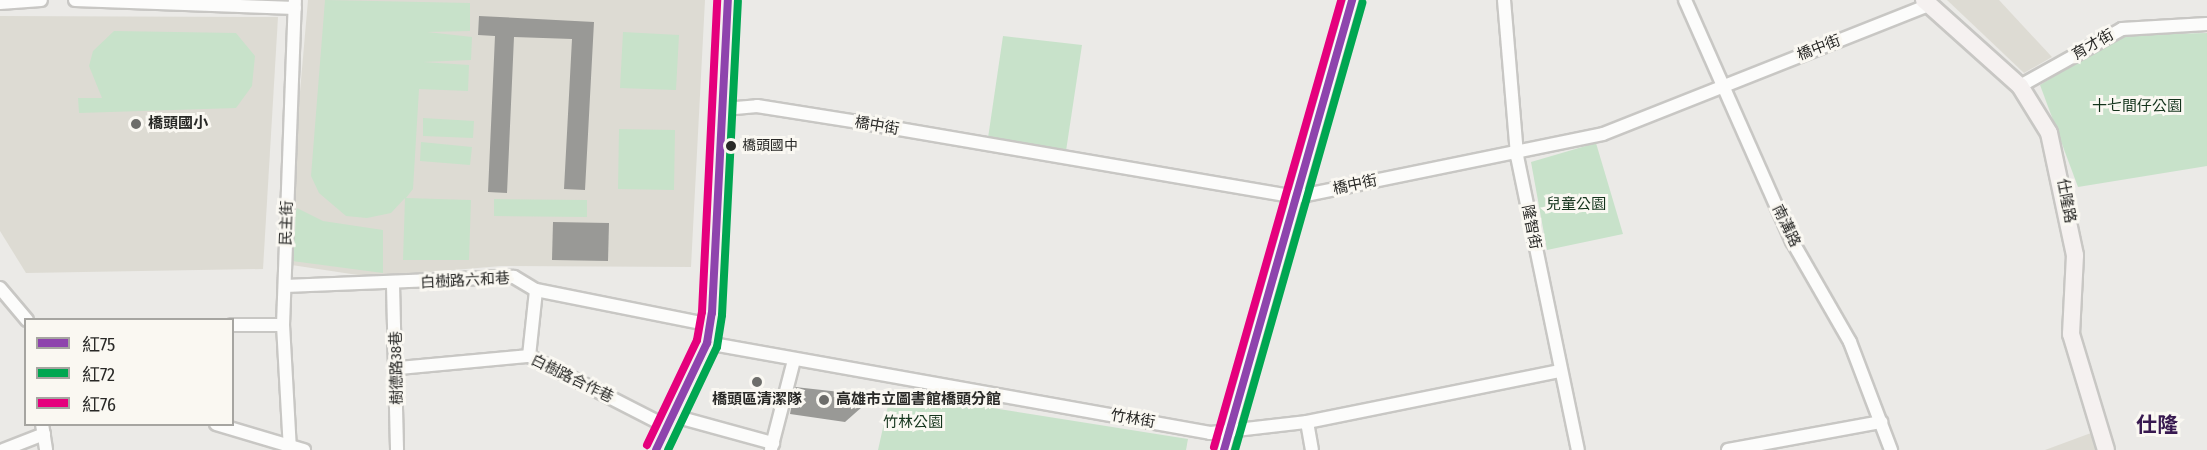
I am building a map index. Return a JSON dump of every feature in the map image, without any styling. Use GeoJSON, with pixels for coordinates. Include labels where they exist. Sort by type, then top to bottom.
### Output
{"type":"FeatureCollection","features":[{"type":"Feature","properties":{"kind":"street"},"geometry":{"type":"LineString","coordinates":[[0,3],[41,0]]}},
{"type":"Feature","properties":{"kind":"street"},"geometry":{"type":"LineString","coordinates":[[75,0],[295,4]]}},
{"type":"Feature","properties":{"kind":"street"},"geometry":{"type":"LineString","coordinates":[[656,450],[707,343],[711,325],[717,248],[728,0]]}},
{"type":"Feature","properties":{"kind":"street"},"geometry":{"type":"LineString","coordinates":[[1224,450],[1352,0]]}},
{"type":"Feature","properties":{"kind":"street","name":"隆智街"},"geometry":{"type":"LineString","coordinates":[[1504,0],[1517,156],[1558,371],[1578,450]]}},
{"type":"Feature","properties":{"kind":"street","name":"南溝路"},"geometry":{"type":"LineString","coordinates":[[1685,0],[1720,87],[1792,241],[1850,342],[1891,450]]}},
{"type":"Feature","properties":{"kind":"street","name":"橋中街"},"geometry":{"type":"LineString","coordinates":[[724,109],[757,106],[1296,197],[1517,156],[1634,124],[1927,3]]}},
{"type":"Feature","properties":{"kind":"street","name":"仕隆路"},"geometry":{"type":"LineString","coordinates":[[1927,3],[2020,86],[2049,133],[2066,195],[2075,255],[2071,334],[2106,450]]}},
{"type":"Feature","properties":{"kind":"street","name":"民主街"},"geometry":{"type":"LineString","coordinates":[[290,448],[283,325],[295,4]]}},
{"type":"Feature","properties":{"kind":"street","name":"育才街"},"geometry":{"type":"LineString","coordinates":[[2020,86],[2121,29],[2207,24]]}},
{"type":"Feature","properties":{"kind":"street","name":"白樹路六和巷"},"geometry":{"type":"LineString","coordinates":[[285,286],[393,285],[514,277],[536,290],[711,325]]}},
{"type":"Feature","properties":{"kind":"street","name":"樹德路38巷"},"geometry":{"type":"LineString","coordinates":[[393,285],[399,368],[397,450]]}},
{"type":"Feature","properties":{"kind":"street"},"geometry":{"type":"LineString","coordinates":[[0,288],[25,318]]}},
{"type":"Feature","properties":{"kind":"street"},"geometry":{"type":"LineString","coordinates":[[529,356],[536,290]]}},
{"type":"Feature","properties":{"kind":"street"},"geometry":{"type":"LineString","coordinates":[[234,325],[283,325]]}},
{"type":"Feature","properties":{"kind":"street","name":"竹林街"},"geometry":{"type":"LineString","coordinates":[[707,343],[794,360],[1229,433],[1307,422],[1558,371]]}},
{"type":"Feature","properties":{"kind":"street","name":"白樹路合作巷"},"geometry":{"type":"LineString","coordinates":[[399,368],[529,356],[671,421],[772,446]]}},
{"type":"Feature","properties":{"kind":"street"},"geometry":{"type":"LineString","coordinates":[[772,446],[794,360]]}},
{"type":"Feature","properties":{"kind":"street"},"geometry":{"type":"LineString","coordinates":[[1307,422],[1312,450]]}},
{"type":"Feature","properties":{"kind":"street"},"geometry":{"type":"LineString","coordinates":[[1728,450],[1881,422]]}},
{"type":"Feature","properties":{"kind":"street"},"geometry":{"type":"LineString","coordinates":[[222,426],[290,448],[304,450]]}},
{"type":"Feature","properties":{"kind":"street"},"geometry":{"type":"LineString","coordinates":[[3,450],[43,429],[46,450]]}},
{"type":"Feature","properties":{"kind":"shaded area","name":"橋頭國中"},"geometry":{"type":"Polygon","coordinates":[[[308,0],[705,0],[691,267],[501,266],[371,277],[285,264],[308,0]]]}},
{"type":"Feature","properties":{"kind":"shaded area"},"geometry":{"type":"Polygon","coordinates":[[[1947,0],[1999,0],[2052,57],[2024,73],[1947,0]]]}},
{"type":"Feature","properties":{"kind":"shaded area","name":"橋頭國小"},"geometry":{"type":"Polygon","coordinates":[[[0,16],[278,17],[263,269],[26,273],[0,231],[0,16]]]}},
{"type":"Feature","properties":{"kind":"shaded area"},"geometry":{"type":"Polygon","coordinates":[[[2091,433],[2097,450],[2045,450],[2091,433]]]}},
{"type":"Feature","properties":{"kind":"green space"},"geometry":{"type":"Polygon","coordinates":[[[325,0],[470,3],[470,31],[427,32],[472,37],[471,60],[423,62],[469,65],[468,91],[419,89],[413,189],[406,198],[471,200],[469,260],[403,260],[405,198],[391,213],[367,218],[346,216],[319,193],[311,176],[325,0]]]}},
{"type":"Feature","properties":{"kind":"green space"},"geometry":{"type":"Polygon","coordinates":[[[114,31],[236,33],[255,56],[252,86],[236,108],[79,113],[78,98],[102,98],[89,66],[93,51],[114,31]]]}},
{"type":"Feature","properties":{"kind":"green space"},"geometry":{"type":"Polygon","coordinates":[[[623,32],[679,35],[676,90],[620,88],[623,32]]]}},
{"type":"Feature","properties":{"kind":"green space","name":"十七間仔公園"},"geometry":{"type":"Polygon","coordinates":[[[2207,33],[2207,166],[2078,187],[2040,85],[2120,35],[2207,33]]]}},
{"type":"Feature","properties":{"kind":"green space"},"geometry":{"type":"Polygon","coordinates":[[[1003,36],[1082,45],[1066,151],[988,138],[1003,36]]]}},
{"type":"Feature","properties":{"kind":"green space"},"geometry":{"type":"Polygon","coordinates":[[[423,118],[474,121],[473,138],[423,136],[423,118]]]}},
{"type":"Feature","properties":{"kind":"green space"},"geometry":{"type":"Polygon","coordinates":[[[619,129],[675,130],[674,190],[618,189],[619,129]]]}},
{"type":"Feature","properties":{"kind":"green space"},"geometry":{"type":"Polygon","coordinates":[[[421,142],[472,147],[470,165],[420,161],[421,142]]]}},
{"type":"Feature","properties":{"kind":"green space","name":"兒童公園"},"geometry":{"type":"Polygon","coordinates":[[[1596,143],[1623,234],[1547,250],[1531,162],[1596,143]]]}},
{"type":"Feature","properties":{"kind":"green space"},"geometry":{"type":"Polygon","coordinates":[[[494,199],[587,200],[587,217],[494,216],[494,199]]]}},
{"type":"Feature","properties":{"kind":"green space"},"geometry":{"type":"Polygon","coordinates":[[[297,208],[323,221],[383,230],[383,273],[292,261],[287,245],[297,208]]]}},
{"type":"Feature","properties":{"kind":"green space","name":"竹林公園"},"geometry":{"type":"Polygon","coordinates":[[[891,392],[1188,439],[1186,450],[878,450],[891,392]]]}},
{"type":"Feature","properties":{"kind":"building"},"geometry":{"type":"Polygon","coordinates":[[[479,16],[594,22],[585,190],[564,189],[572,39],[514,37],[507,193],[488,192],[495,36],[478,35],[479,16]]]}},
{"type":"Feature","properties":{"kind":"building"},"geometry":{"type":"Polygon","coordinates":[[[553,222],[609,223],[608,261],[552,260],[553,222]]]}},
{"type":"Feature","properties":{"kind":"building","name":"高雄市立圖書館橋頭分館"},"geometry":{"type":"Polygon","coordinates":[[[795,387],[849,393],[862,407],[845,422],[790,414],[795,387]]]}},
{"type":"Feature","properties":{"kind":"transit line","name":"紅76"},"geometry":{"type":"LineString","coordinates":[[647,445],[697,340],[702,312],[717,0]]}},
{"type":"Feature","properties":{"kind":"transit line","name":"紅75"},"geometry":{"type":"LineString","coordinates":[[656,450],[707,343],[712,313],[728,0]]}},
{"type":"Feature","properties":{"kind":"transit line","name":"紅76"},"geometry":{"type":"LineString","coordinates":[[1214,447],[1341,0]]}},
{"type":"Feature","properties":{"kind":"transit line","name":"紅75"},"geometry":{"type":"LineString","coordinates":[[1224,450],[1352,0]]}},
{"type":"Feature","properties":{"kind":"transit line","name":"紅72"},"geometry":{"type":"LineString","coordinates":[[668,450],[717,347],[722,315],[738,1]]}},
{"type":"Feature","properties":{"kind":"transit line","name":"紅72"},"geometry":{"type":"LineString","coordinates":[[1235,450],[1362,3]]}},
{"type":"Feature","properties":{"kind":"place","name":"橋頭國小"},"geometry":{"type":"Point","coordinates":[136,124]}},
{"type":"Feature","properties":{"kind":"place","name":"橋頭國中"},"geometry":{"type":"Point","coordinates":[731,146]}},
{"type":"Feature","properties":{"kind":"place","name":"橋頭區清潔隊"},"geometry":{"type":"Point","coordinates":[757,382]}},
{"type":"Feature","properties":{"kind":"place","name":"高雄市立圖書館橋頭分館"},"geometry":{"type":"Point","coordinates":[824,400]}},
{"type":"Feature","properties":{"kind":"district","name":"仕隆"},"geometry":{"type":"Point","coordinates":[2157,425]}}]}
